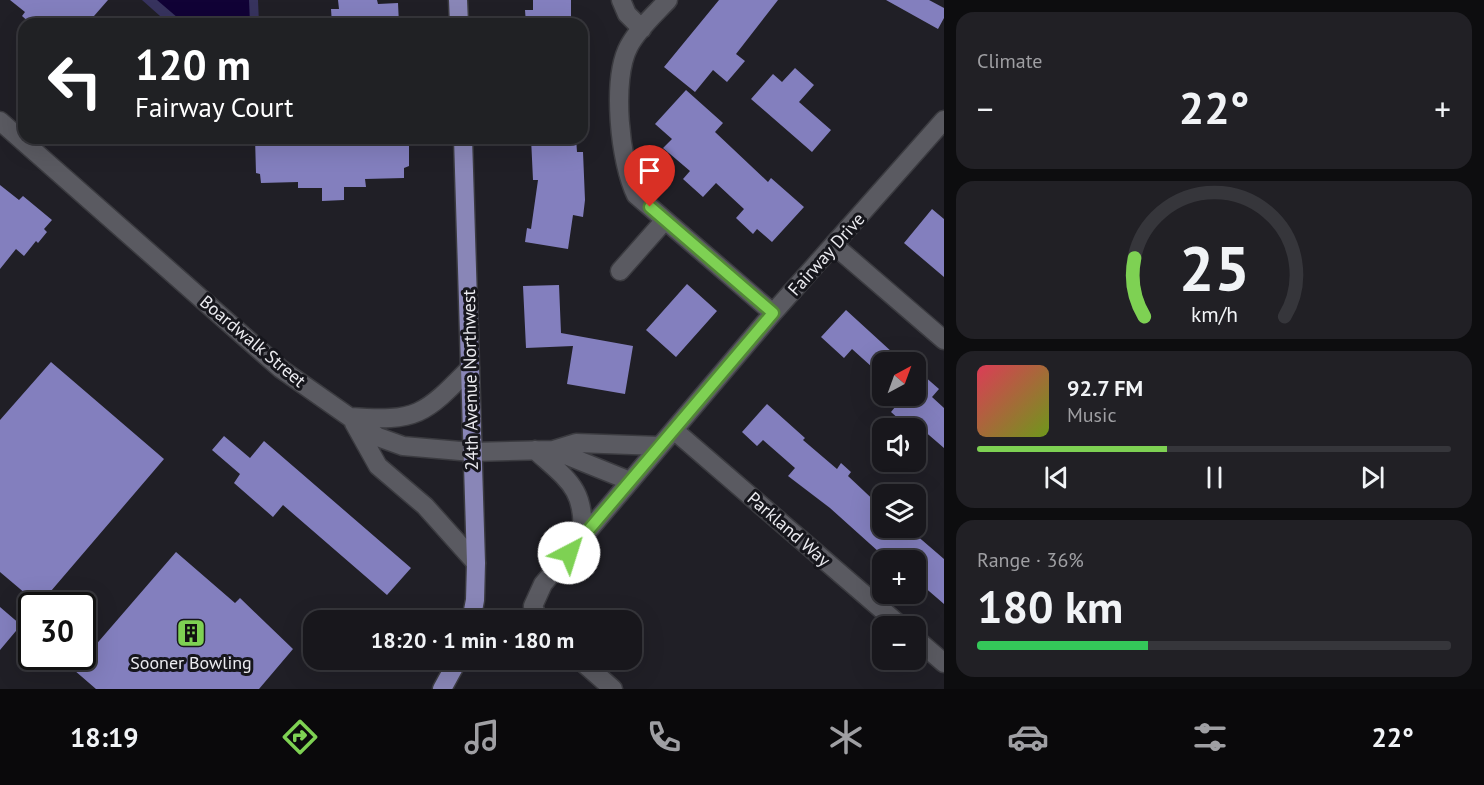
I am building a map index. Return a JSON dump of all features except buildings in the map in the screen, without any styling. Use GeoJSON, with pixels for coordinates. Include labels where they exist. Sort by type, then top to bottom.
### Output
{"type":"FeatureCollection","features":[{"type":"Feature","properties":{"kind":"main road"},"geometry":{"type":"LineString","coordinates":[[458,0],[459,18]]}},
{"type":"Feature","properties":{"kind":"main road","name":"24th Avenue Northwest"},"geometry":{"type":"LineString","coordinates":[[463,144],[476,563],[473,610]]}},
{"type":"Feature","properties":{"kind":"main road"},"geometry":{"type":"LineString","coordinates":[[442,689],[452,670]]}},
{"type":"Feature","properties":{"kind":"street"},"geometry":{"type":"LineString","coordinates":[[621,0],[627,14],[642,29]]}},
{"type":"Feature","properties":{"kind":"street"},"geometry":{"type":"LineString","coordinates":[[668,0],[629,46],[621,72],[622,155],[636,195],[773,313]]}},
{"type":"Feature","properties":{"kind":"street","name":"Fairway Drive"},"geometry":{"type":"LineString","coordinates":[[536,610],[536,595],[582,537],[675,431],[773,313],[835,246],[944,120]]}},
{"type":"Feature","properties":{"kind":"street","name":"Boardwalk Street"},"geometry":{"type":"LineString","coordinates":[[2,127],[18,141]]}},
{"type":"Feature","properties":{"kind":"street","name":"Boardwalk Street"},"geometry":{"type":"LineString","coordinates":[[22,144],[281,369],[378,436],[402,446],[472,452],[544,450]]}},
{"type":"Feature","properties":{"kind":"street"},"geometry":{"type":"LineString","coordinates":[[620,271],[665,220]]}},
{"type":"Feature","properties":{"kind":"street"},"geometry":{"type":"LineString","coordinates":[[835,246],[944,340]]}},
{"type":"Feature","properties":{"kind":"street"},"geometry":{"type":"LineString","coordinates":[[350,417],[390,419],[414,415],[435,404],[470,368]]}},
{"type":"Feature","properties":{"kind":"street"},"geometry":{"type":"LineString","coordinates":[[350,417],[378,466],[425,506],[476,563]]}},
{"type":"Feature","properties":{"kind":"street","name":"Parkland Way"},"geometry":{"type":"LineString","coordinates":[[675,431],[889,616]]}},
{"type":"Feature","properties":{"kind":"street"},"geometry":{"type":"LineString","coordinates":[[544,450],[576,443],[660,446]]}},
{"type":"Feature","properties":{"kind":"street"},"geometry":{"type":"LineString","coordinates":[[544,450],[630,481]]}},
{"type":"Feature","properties":{"kind":"street"},"geometry":{"type":"LineString","coordinates":[[544,450],[577,492],[584,514],[582,537]]}},
{"type":"Feature","properties":{"kind":"street"},"geometry":{"type":"LineString","coordinates":[[926,647],[944,663]]}},
{"type":"Feature","properties":{"kind":"street"},"geometry":{"type":"LineString","coordinates":[[591,670],[613,689]]}},
{"type":"Feature","properties":{"kind":"shaded area"},"geometry":{"type":"Polygon","coordinates":[[[142,0],[258,0],[259,18],[162,18],[142,0]]]}},
{"type":"Feature","properties":{"kind":"shaded area"},"geometry":{"type":"Polygon","coordinates":[[[157,0],[249,0],[250,18],[178,18],[157,0]]]}},
{"type":"Feature","properties":{"kind":"place","name":"Sooner Bowling"},"geometry":{"type":"Point","coordinates":[191,633]}},
{"type":"Feature","properties":{"kind":"route"},"geometry":{"type":"LineString","coordinates":[[569,553],[773,313],[650,207]]}}]}
